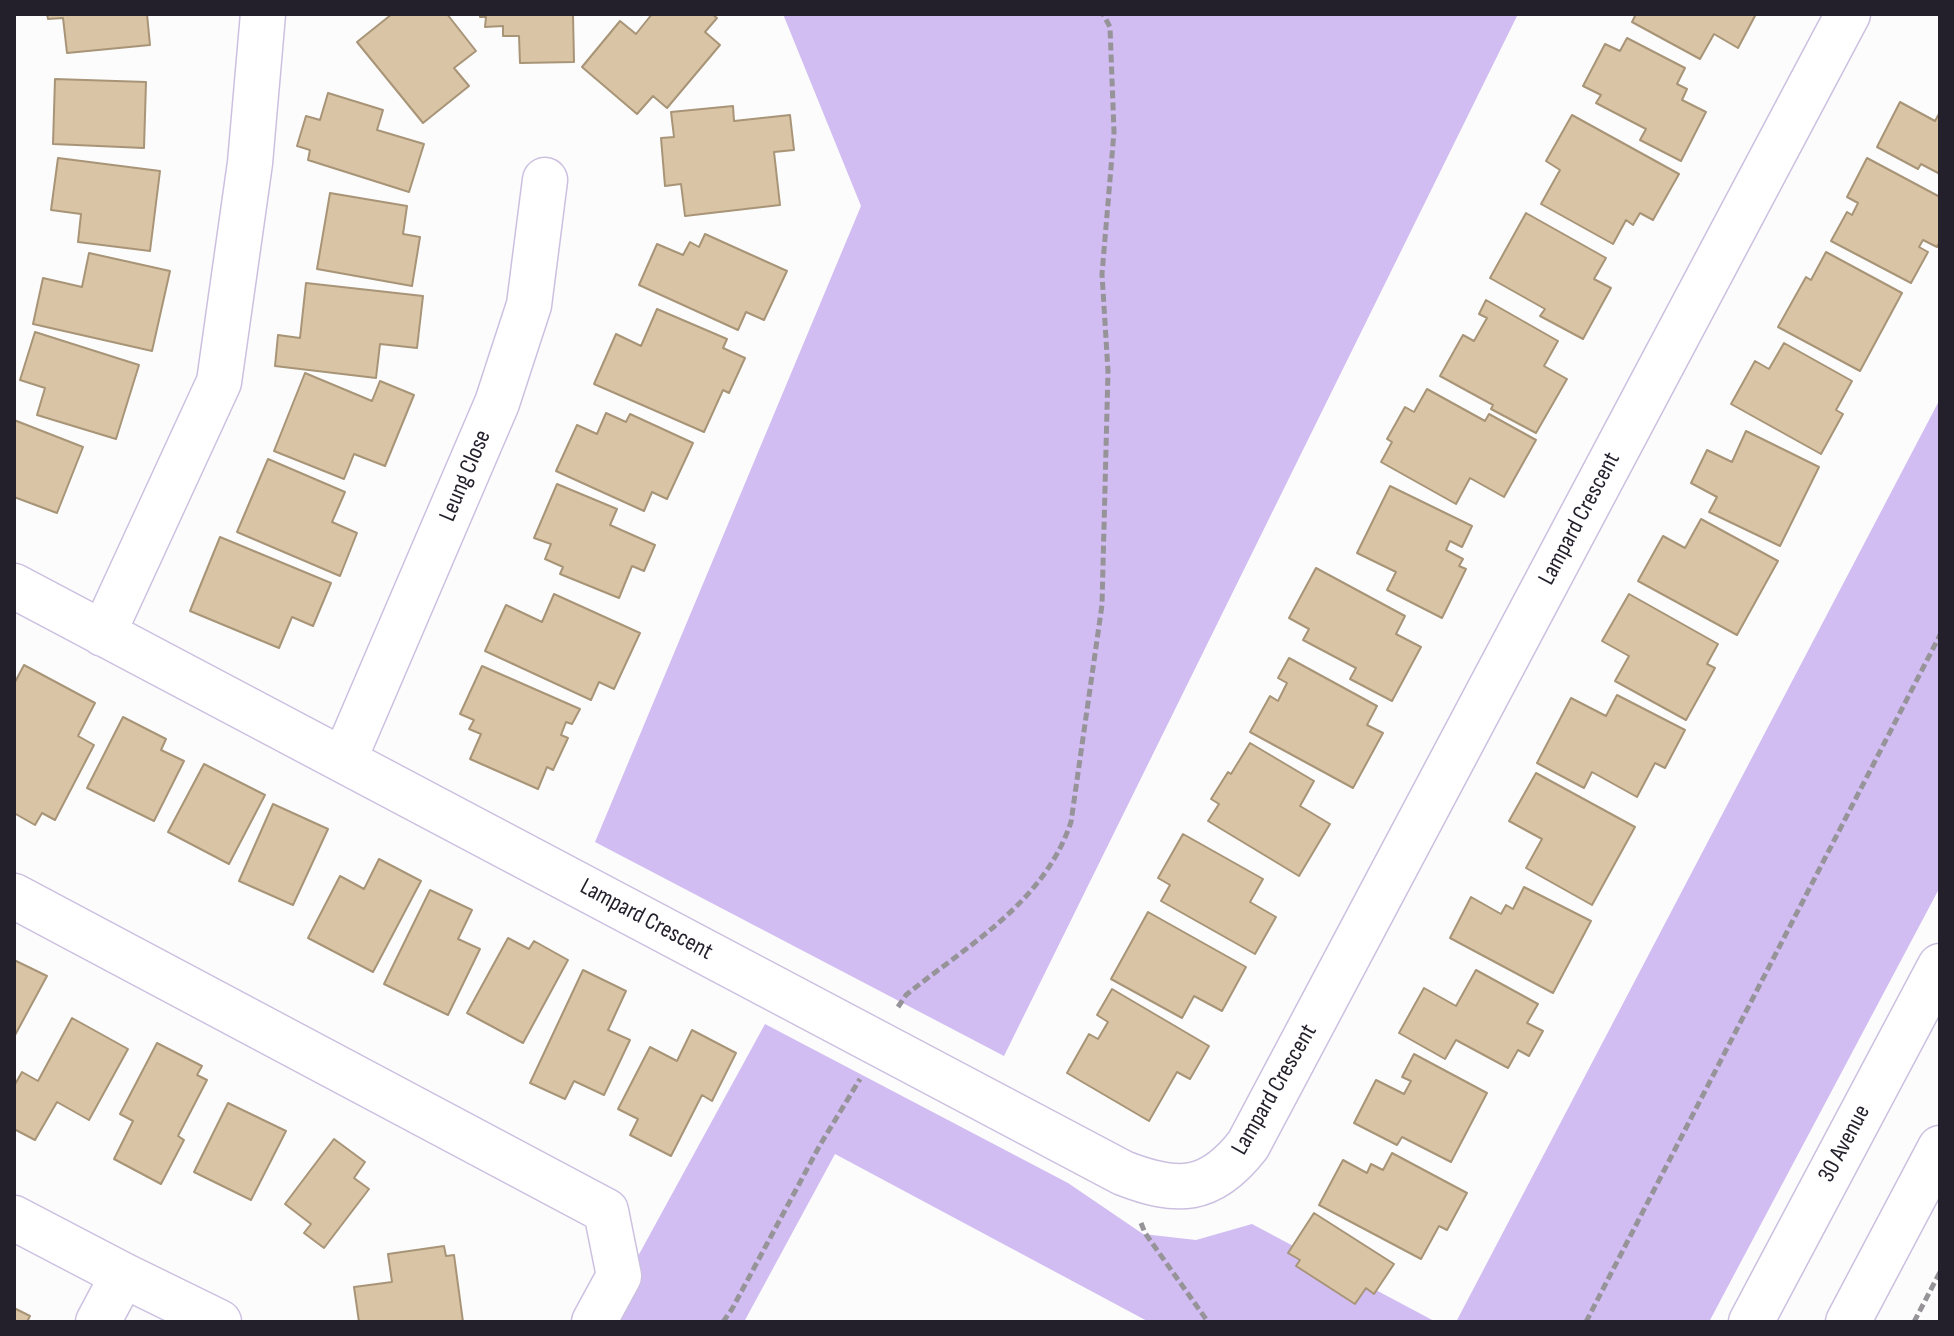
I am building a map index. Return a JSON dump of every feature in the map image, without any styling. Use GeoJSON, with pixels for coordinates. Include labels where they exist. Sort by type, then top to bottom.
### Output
{"type":"FeatureCollection","features":[{"type":"Feature","properties":{"kind":"street"},"geometry":{"type":"LineString","coordinates":[[103,634],[219,382],[250,163],[263,14]]}},
{"type":"Feature","properties":{"kind":"street","name":"Lampard Crescent"},"geometry":{"type":"LineString","coordinates":[[14,586],[1123,1173],[1168,1188],[1192,1187],[1214,1179],[1236,1161],[1248,1145],[1848,14]]}},
{"type":"Feature","properties":{"kind":"street","name":"Leung Close"},"geometry":{"type":"LineString","coordinates":[[344,760],[497,403],[529,305],[545,180]]}},
{"type":"Feature","properties":{"kind":"street"},"geometry":{"type":"LineString","coordinates":[[14,896],[606,1211],[619,1276],[594,1322]]}},
{"type":"Feature","properties":{"kind":"street","name":"30 Avenue"},"geometry":{"type":"LineString","coordinates":[[1751,1322],[1940,966]]}},
{"type":"Feature","properties":{"kind":"street"},"geometry":{"type":"LineString","coordinates":[[1848,1322],[1940,1148]]}},
{"type":"Feature","properties":{"kind":"street"},"geometry":{"type":"LineString","coordinates":[[14,1218],[219,1322]]}},
{"type":"Feature","properties":{"kind":"street"},"geometry":{"type":"LineString","coordinates":[[98,1322],[123,1275]]}},
{"type":"Feature","properties":{"kind":"path"},"geometry":{"type":"LineString","coordinates":[[894,1015],[906,995],[1013,911],[1047,873],[1063,846],[1071,822],[1105,572],[1108,371],[1102,274],[1114,132],[1110,27],[1103,14]]}},
{"type":"Feature","properties":{"kind":"path"},"geometry":{"type":"LineString","coordinates":[[1586,1322],[1940,635]]}},
{"type":"Feature","properties":{"kind":"path"},"geometry":{"type":"LineString","coordinates":[[724,1322],[820,1145],[863,1073]]}},
{"type":"Feature","properties":{"kind":"path"},"geometry":{"type":"LineString","coordinates":[[1123,1173],[1145,1233],[1208,1322]]}},
{"type":"Feature","properties":{"kind":"path"},"geometry":{"type":"LineString","coordinates":[[1914,1322],[1940,1272]]}},
{"type":"Feature","properties":{"kind":"shaded area"},"geometry":{"type":"Polygon","coordinates":[[[783,14],[1518,14],[1004,1056],[595,842],[861,206],[783,14]]]}},
{"type":"Feature","properties":{"kind":"shaded area"},"geometry":{"type":"Polygon","coordinates":[[[1940,399],[1940,887],[1709,1322],[1456,1322],[1940,399]]]}},
{"type":"Feature","properties":{"kind":"shaded area"},"geometry":{"type":"Polygon","coordinates":[[[765,1024],[1068,1183],[1143,1234],[1196,1240],[1252,1224],[1436,1322],[1149,1322],[835,1154],[744,1322],[602,1322],[765,1024]]]}},
{"type":"Feature","properties":{"kind":"building"},"geometry":{"type":"Polygon","coordinates":[[[47,14],[147,14],[150,45],[67,53],[63,18],[48,19],[47,14]]]}},
{"type":"Feature","properties":{"kind":"building"},"geometry":{"type":"Polygon","coordinates":[[[392,14],[447,14],[476,51],[454,68],[469,86],[423,123],[357,42],[392,14]]]}},
{"type":"Feature","properties":{"kind":"building"},"geometry":{"type":"Polygon","coordinates":[[[480,14],[573,14],[574,62],[520,63],[519,36],[503,36],[503,26],[485,27],[486,17],[480,17],[480,14]]]}},
{"type":"Feature","properties":{"kind":"building"},"geometry":{"type":"Polygon","coordinates":[[[652,14],[712,14],[717,18],[705,32],[720,45],[667,108],[653,96],[637,114],[582,67],[620,21],[636,34],[652,14]]]}},
{"type":"Feature","properties":{"kind":"building"},"geometry":{"type":"Polygon","coordinates":[[[1636,14],[1756,14],[1738,48],[1714,34],[1700,59],[1632,22],[1636,14]]]}},
{"type":"Feature","properties":{"kind":"building"},"geometry":{"type":"Polygon","coordinates":[[[1627,38],[1685,68],[1677,84],[1687,89],[1682,100],[1706,112],[1681,161],[1640,140],[1646,129],[1596,103],[1601,95],[1583,86],[1605,44],[1620,51],[1627,38]]]}},
{"type":"Feature","properties":{"kind":"building"},"geometry":{"type":"Polygon","coordinates":[[[55,79],[146,82],[144,148],[53,144],[55,79]]]}},
{"type":"Feature","properties":{"kind":"building"},"geometry":{"type":"Polygon","coordinates":[[[328,93],[383,110],[377,130],[424,144],[409,192],[308,160],[310,150],[297,146],[306,116],[320,120],[328,93]]]}},
{"type":"Feature","properties":{"kind":"building"},"geometry":{"type":"Polygon","coordinates":[[[1900,102],[1935,121],[1940,112],[1940,174],[1921,164],[1918,169],[1877,147],[1900,102]]]}},
{"type":"Feature","properties":{"kind":"building"},"geometry":{"type":"Polygon","coordinates":[[[733,106],[734,121],[790,115],[794,150],[774,152],[780,205],[685,216],[681,184],[665,186],[661,138],[674,137],[671,112],[733,106]]]}},
{"type":"Feature","properties":{"kind":"building"},"geometry":{"type":"Polygon","coordinates":[[[1572,115],[1679,174],[1653,220],[1640,213],[1633,225],[1626,220],[1613,244],[1541,204],[1560,170],[1546,161],[1572,115]]]}},
{"type":"Feature","properties":{"kind":"building"},"geometry":{"type":"Polygon","coordinates":[[[58,158],[160,171],[150,251],[78,242],[81,214],[51,210],[58,158]]]}},
{"type":"Feature","properties":{"kind":"building"},"geometry":{"type":"Polygon","coordinates":[[[1867,158],[1940,197],[1940,241],[1937,247],[1923,240],[1919,247],[1928,252],[1911,283],[1831,241],[1847,212],[1852,215],[1858,203],[1847,197],[1867,158]]]}},
{"type":"Feature","properties":{"kind":"building"},"geometry":{"type":"Polygon","coordinates":[[[330,193],[407,206],[403,234],[420,237],[412,286],[317,269],[330,193]]]}},
{"type":"Feature","properties":{"kind":"building"},"geometry":{"type":"Polygon","coordinates":[[[1526,213],[1606,258],[1594,279],[1611,288],[1583,339],[1540,316],[1545,309],[1490,278],[1526,213]]]}},
{"type":"Feature","properties":{"kind":"building"},"geometry":{"type":"Polygon","coordinates":[[[705,234],[787,271],[764,320],[746,312],[738,330],[639,285],[657,244],[683,255],[690,242],[699,247],[705,234]]]}},
{"type":"Feature","properties":{"kind":"building"},"geometry":{"type":"Polygon","coordinates":[[[1826,252],[1902,293],[1860,371],[1778,327],[1806,277],[1811,280],[1826,252]]]}},
{"type":"Feature","properties":{"kind":"building"},"geometry":{"type":"Polygon","coordinates":[[[89,253],[170,271],[152,351],[33,324],[43,278],[82,287],[89,253]]]}},
{"type":"Feature","properties":{"kind":"building"},"geometry":{"type":"Polygon","coordinates":[[[306,283],[423,296],[417,348],[380,344],[376,378],[275,366],[278,335],[300,338],[306,283]]]}},
{"type":"Feature","properties":{"kind":"building"},"geometry":{"type":"Polygon","coordinates":[[[1486,300],[1558,341],[1544,366],[1567,379],[1536,433],[1440,376],[1463,335],[1474,341],[1487,318],[1479,314],[1486,300]]]}},
{"type":"Feature","properties":{"kind":"building"},"geometry":{"type":"Polygon","coordinates":[[[657,309],[727,339],[723,348],[745,358],[729,393],[723,390],[704,432],[594,384],[616,334],[641,346],[657,309]]]}},
{"type":"Feature","properties":{"kind":"building"},"geometry":{"type":"Polygon","coordinates":[[[35,332],[139,365],[116,439],[37,415],[45,388],[20,380],[35,332]]]}},
{"type":"Feature","properties":{"kind":"building"},"geometry":{"type":"Polygon","coordinates":[[[1784,343],[1852,381],[1836,410],[1843,414],[1821,454],[1731,404],[1755,361],[1769,369],[1784,343]]]}},
{"type":"Feature","properties":{"kind":"building"},"geometry":{"type":"Polygon","coordinates":[[[305,373],[372,401],[380,381],[414,395],[385,466],[354,454],[344,479],[274,451],[305,373]]]}},
{"type":"Feature","properties":{"kind":"building"},"geometry":{"type":"Polygon","coordinates":[[[1427,389],[1485,421],[1489,414],[1536,440],[1504,497],[1470,478],[1456,504],[1381,462],[1392,442],[1387,439],[1405,407],[1414,412],[1427,389]]]}},
{"type":"Feature","properties":{"kind":"building"},"geometry":{"type":"Polygon","coordinates":[[[606,413],[626,422],[630,414],[693,443],[667,499],[652,492],[644,511],[556,471],[577,425],[597,434],[606,413]]]}},
{"type":"Feature","properties":{"kind":"building"},"geometry":{"type":"Polygon","coordinates":[[[14,420],[83,447],[57,513],[14,497],[14,420]]]}},
{"type":"Feature","properties":{"kind":"building"},"geometry":{"type":"Polygon","coordinates":[[[1746,431],[1819,467],[1780,546],[1709,512],[1717,497],[1691,483],[1707,450],[1732,462],[1746,431]]]}},
{"type":"Feature","properties":{"kind":"building"},"geometry":{"type":"Polygon","coordinates":[[[268,459],[345,492],[332,522],[357,533],[340,576],[237,532],[268,459]]]}},
{"type":"Feature","properties":{"kind":"building"},"geometry":{"type":"Polygon","coordinates":[[[557,484],[617,509],[610,525],[655,545],[644,571],[632,566],[619,598],[560,574],[563,567],[545,559],[551,544],[534,538],[557,484]]]}},
{"type":"Feature","properties":{"kind":"building"},"geometry":{"type":"Polygon","coordinates":[[[1390,486],[1472,526],[1462,547],[1450,541],[1446,550],[1463,559],[1459,566],[1466,569],[1442,618],[1387,590],[1396,572],[1357,553],[1390,486]]]}},
{"type":"Feature","properties":{"kind":"building"},"geometry":{"type":"Polygon","coordinates":[[[1701,519],[1778,561],[1737,635],[1638,581],[1663,536],[1685,548],[1701,519]]]}},
{"type":"Feature","properties":{"kind":"building"},"geometry":{"type":"Polygon","coordinates":[[[220,537],[331,583],[313,626],[292,617],[279,648],[190,611],[220,537]]]}},
{"type":"Feature","properties":{"kind":"building"},"geometry":{"type":"Polygon","coordinates":[[[1316,568],[1405,616],[1396,634],[1421,647],[1392,701],[1350,679],[1356,668],[1303,640],[1309,629],[1289,618],[1316,568]]]}},
{"type":"Feature","properties":{"kind":"building"},"geometry":{"type":"Polygon","coordinates":[[[554,594],[640,633],[614,689],[599,682],[591,700],[485,651],[506,605],[542,622],[554,594]]]}},
{"type":"Feature","properties":{"kind":"building"},"geometry":{"type":"Polygon","coordinates":[[[1629,594],[1718,644],[1707,664],[1715,668],[1686,720],[1615,681],[1629,656],[1602,641],[1629,594]]]}},
{"type":"Feature","properties":{"kind":"building"},"geometry":{"type":"Polygon","coordinates":[[[1289,658],[1377,706],[1367,725],[1383,733],[1353,788],[1250,732],[1270,696],[1278,701],[1287,683],[1278,678],[1289,658]]]}},
{"type":"Feature","properties":{"kind":"building"},"geometry":{"type":"Polygon","coordinates":[[[24,665],[95,703],[78,736],[94,745],[55,820],[42,813],[35,825],[14,813],[14,684],[24,665]]]}},
{"type":"Feature","properties":{"kind":"building"},"geometry":{"type":"Polygon","coordinates":[[[482,666],[580,709],[572,724],[566,722],[561,735],[568,738],[553,770],[547,767],[538,789],[470,759],[481,734],[469,729],[474,720],[460,714],[482,666]]]}},
{"type":"Feature","properties":{"kind":"building"},"geometry":{"type":"Polygon","coordinates":[[[1617,695],[1685,730],[1665,768],[1655,763],[1637,797],[1592,772],[1584,788],[1537,763],[1571,698],[1606,716],[1617,695]]]}},
{"type":"Feature","properties":{"kind":"building"},"geometry":{"type":"Polygon","coordinates":[[[123,717],[166,739],[161,750],[184,761],[154,821],[87,788],[123,717]]]}},
{"type":"Feature","properties":{"kind":"building"},"geometry":{"type":"Polygon","coordinates":[[[1250,743],[1314,781],[1300,806],[1330,824],[1299,876],[1208,821],[1219,804],[1211,799],[1250,743]]]}},
{"type":"Feature","properties":{"kind":"building"},"geometry":{"type":"Polygon","coordinates":[[[204,764],[265,795],[229,864],[168,832],[204,764]]]}},
{"type":"Feature","properties":{"kind":"building"},"geometry":{"type":"Polygon","coordinates":[[[1536,773],[1635,827],[1592,905],[1526,868],[1542,839],[1509,821],[1536,773]]]}},
{"type":"Feature","properties":{"kind":"building"},"geometry":{"type":"Polygon","coordinates":[[[273,804],[328,829],[293,905],[239,881],[273,804]]]}},
{"type":"Feature","properties":{"kind":"building"},"geometry":{"type":"Polygon","coordinates":[[[1183,834],[1263,879],[1250,902],[1276,917],[1255,954],[1161,901],[1170,885],[1158,878],[1183,834]]]}},
{"type":"Feature","properties":{"kind":"building"},"geometry":{"type":"Polygon","coordinates":[[[379,859],[421,881],[373,972],[308,938],[340,876],[364,889],[379,859]]]}},
{"type":"Feature","properties":{"kind":"building"},"geometry":{"type":"Polygon","coordinates":[[[1524,887],[1591,921],[1553,993],[1450,938],[1471,897],[1501,914],[1506,905],[1513,909],[1524,887]]]}},
{"type":"Feature","properties":{"kind":"building"},"geometry":{"type":"Polygon","coordinates":[[[430,890],[472,910],[458,939],[480,949],[448,1015],[384,984],[430,890]]]}},
{"type":"Feature","properties":{"kind":"building"},"geometry":{"type":"Polygon","coordinates":[[[1148,912],[1246,967],[1222,1011],[1194,996],[1182,1018],[1111,979],[1148,912]]]}},
{"type":"Feature","properties":{"kind":"building"},"geometry":{"type":"Polygon","coordinates":[[[508,938],[529,949],[534,941],[568,960],[523,1043],[467,1013],[508,938]]]}},
{"type":"Feature","properties":{"kind":"building"},"geometry":{"type":"Polygon","coordinates":[[[14,960],[47,976],[14,1037],[14,960]]]}},
{"type":"Feature","properties":{"kind":"building"},"geometry":{"type":"Polygon","coordinates":[[[583,970],[626,991],[608,1030],[630,1040],[604,1095],[574,1081],[565,1099],[530,1083],[583,970]]]}},
{"type":"Feature","properties":{"kind":"building"},"geometry":{"type":"Polygon","coordinates":[[[1476,970],[1538,1004],[1527,1023],[1543,1031],[1529,1056],[1518,1050],[1508,1068],[1456,1040],[1445,1059],[1399,1033],[1424,988],[1456,1006],[1476,970]]]}},
{"type":"Feature","properties":{"kind":"building"},"geometry":{"type":"Polygon","coordinates":[[[1112,989],[1209,1046],[1190,1079],[1177,1072],[1149,1121],[1067,1073],[1089,1034],[1098,1039],[1108,1022],[1097,1015],[1112,989]]]}},
{"type":"Feature","properties":{"kind":"building"},"geometry":{"type":"Polygon","coordinates":[[[72,1018],[128,1049],[89,1120],[57,1102],[35,1140],[14,1129],[14,1086],[22,1072],[38,1081],[72,1018]]]}},
{"type":"Feature","properties":{"kind":"building"},"geometry":{"type":"Polygon","coordinates":[[[692,1030],[736,1053],[712,1101],[702,1095],[671,1156],[630,1135],[638,1119],[618,1109],[650,1047],[677,1061],[692,1030]]]}},
{"type":"Feature","properties":{"kind":"building"},"geometry":{"type":"Polygon","coordinates":[[[157,1043],[202,1066],[197,1075],[207,1080],[178,1136],[184,1140],[161,1184],[114,1159],[133,1121],[120,1114],[157,1043]]]}},
{"type":"Feature","properties":{"kind":"building"},"geometry":{"type":"Polygon","coordinates":[[[1414,1054],[1487,1093],[1451,1162],[1402,1137],[1397,1145],[1354,1123],[1376,1080],[1404,1094],[1411,1081],[1402,1077],[1414,1054]]]}},
{"type":"Feature","properties":{"kind":"building"},"geometry":{"type":"Polygon","coordinates":[[[228,1103],[286,1131],[251,1200],[194,1172],[228,1103]]]}},
{"type":"Feature","properties":{"kind":"building"},"geometry":{"type":"Polygon","coordinates":[[[334,1139],[365,1162],[354,1178],[369,1189],[324,1248],[304,1233],[311,1224],[285,1204],[334,1139]]]}},
{"type":"Feature","properties":{"kind":"building"},"geometry":{"type":"Polygon","coordinates":[[[1392,1153],[1467,1193],[1447,1230],[1439,1226],[1421,1259],[1319,1205],[1343,1160],[1367,1173],[1371,1164],[1383,1170],[1392,1153]]]}},
{"type":"Feature","properties":{"kind":"building"},"geometry":{"type":"Polygon","coordinates":[[[1314,1213],[1394,1264],[1374,1294],[1366,1288],[1355,1304],[1296,1266],[1300,1260],[1288,1253],[1314,1213]]]}},
{"type":"Feature","properties":{"kind":"building"},"geometry":{"type":"Polygon","coordinates":[[[444,1246],[446,1256],[454,1255],[463,1322],[359,1322],[354,1287],[392,1282],[388,1254],[444,1246]]]}},
{"type":"Feature","properties":{"kind":"building"},"geometry":{"type":"Polygon","coordinates":[[[14,1308],[30,1316],[27,1322],[14,1322],[14,1308]]]}}]}
